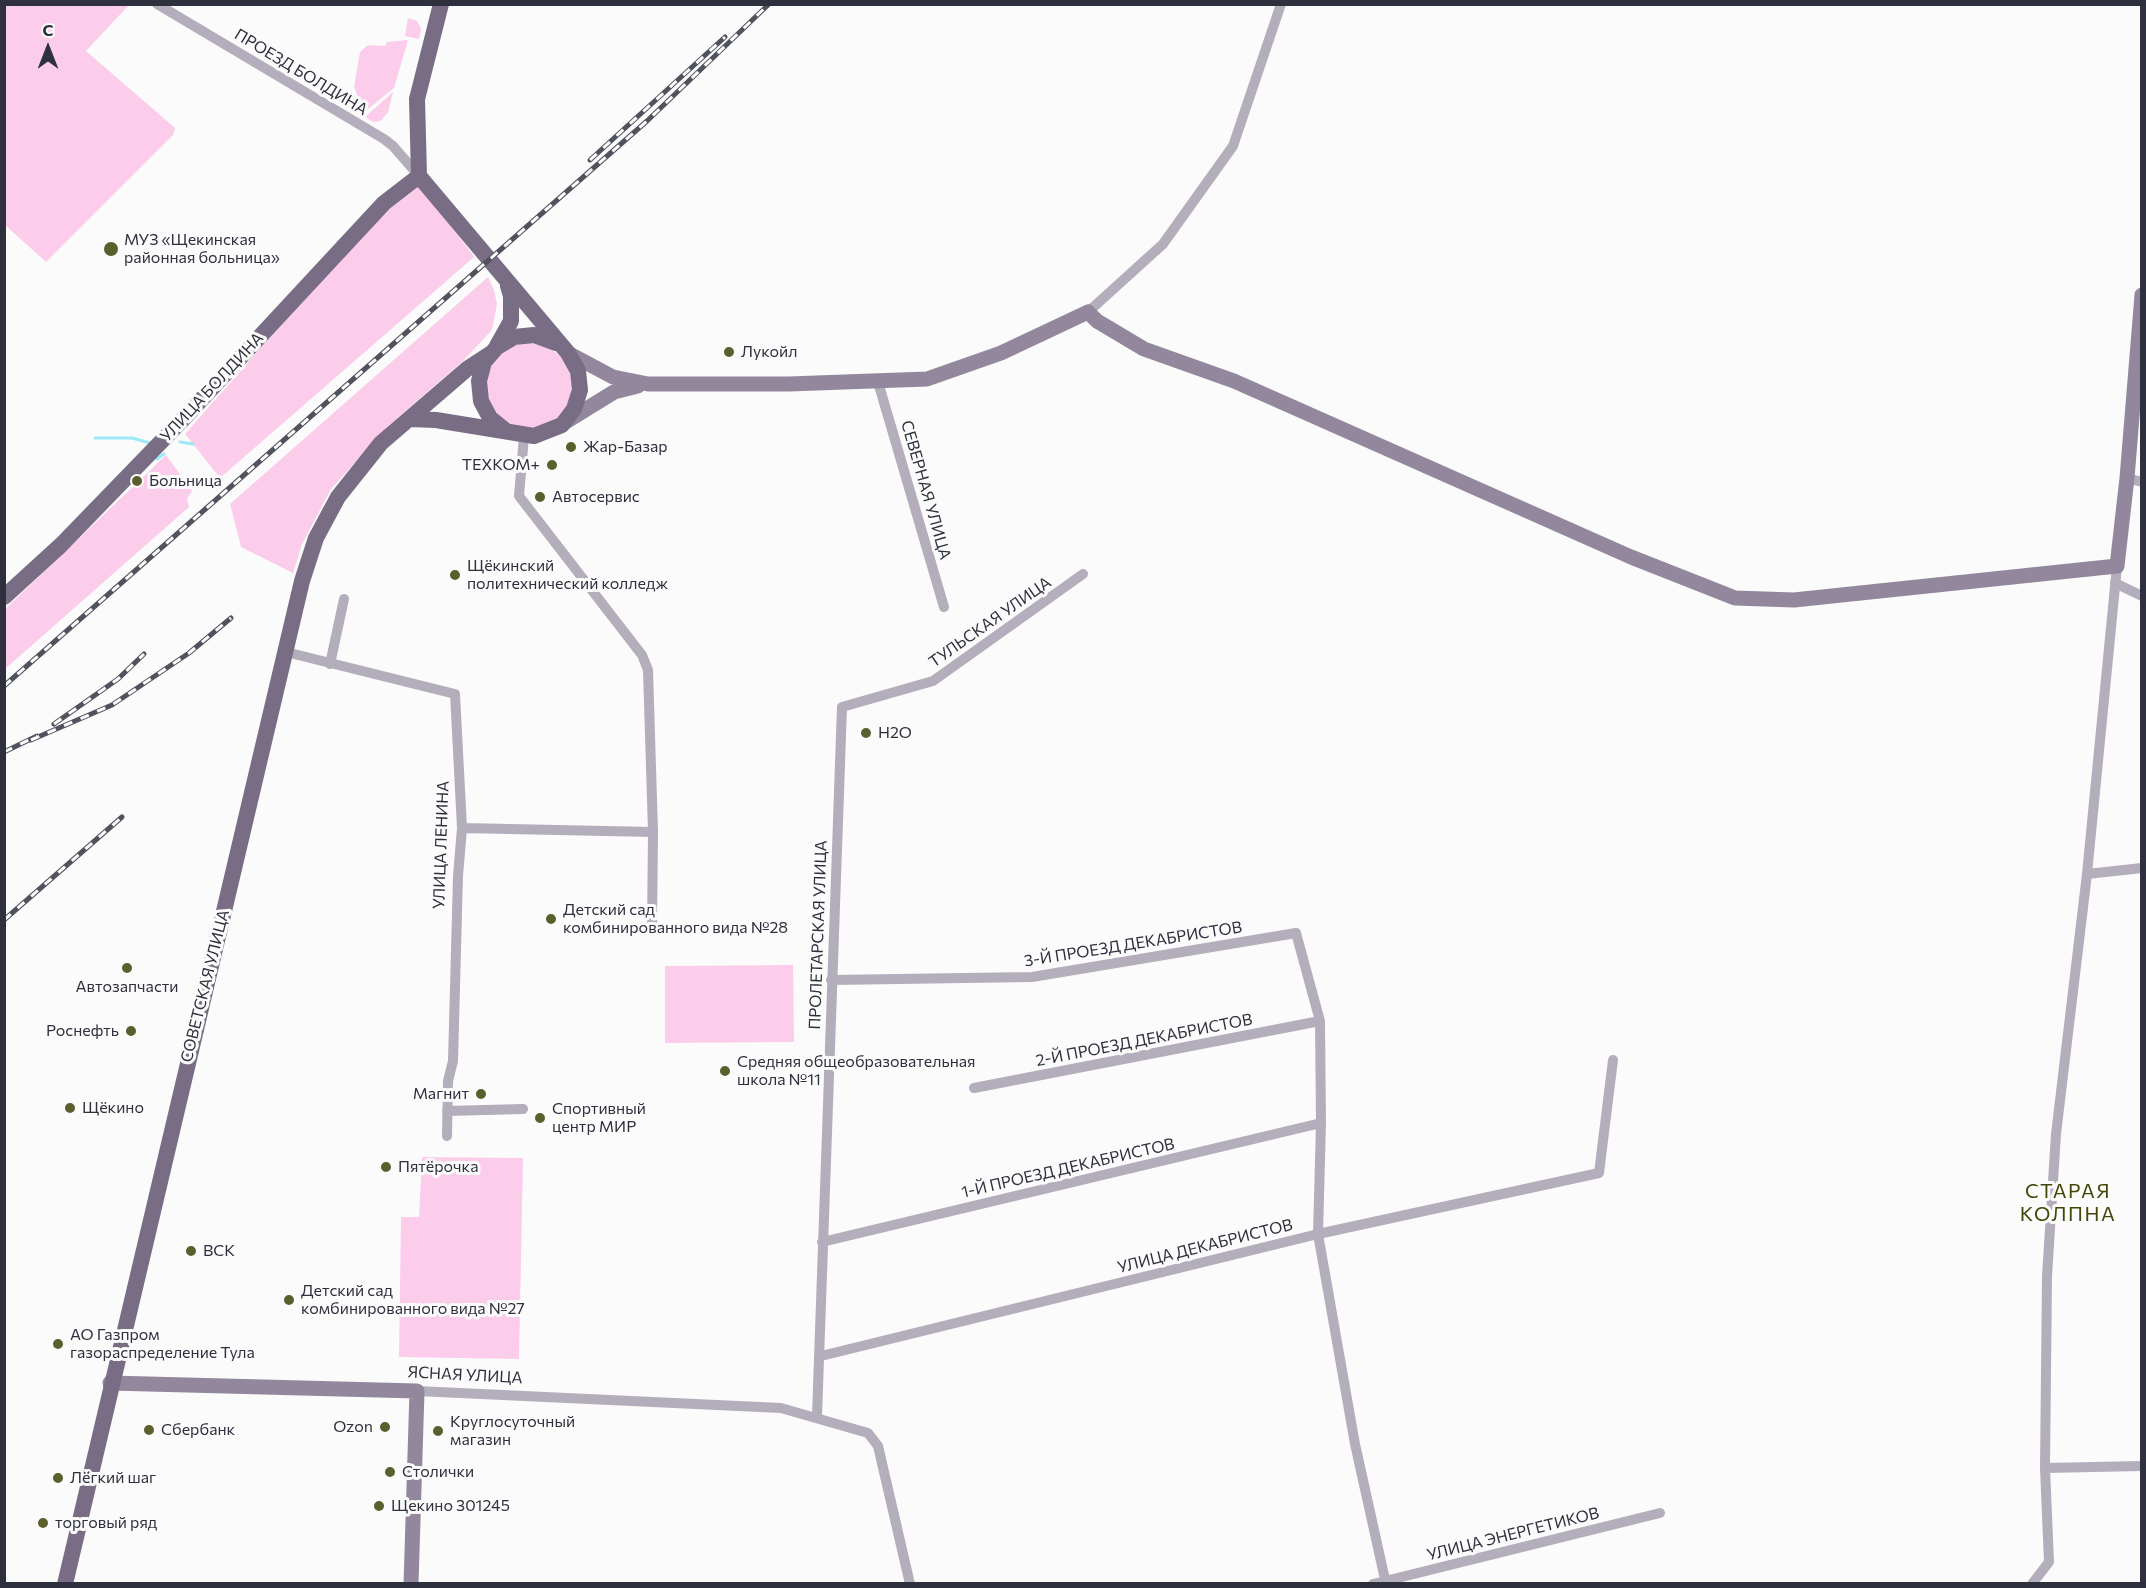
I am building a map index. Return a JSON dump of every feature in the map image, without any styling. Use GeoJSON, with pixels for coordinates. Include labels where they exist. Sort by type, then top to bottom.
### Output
{"type":"FeatureCollection","features":[{"type":"Feature","properties":{"kind":"main road"},"geometry":{"type":"LineString","coordinates":[[409,419],[436,420],[520,435],[544,434],[562,425],[574,410],[580,390],[578,371],[565,350],[419,176],[417,99],[441,4]]}},
{"type":"Feature","properties":{"kind":"main road","name":"УЛИЦА БОЛДИНА"},"geometry":{"type":"LineString","coordinates":[[4,597],[61,545],[384,203],[419,176]]}},
{"type":"Feature","properties":{"kind":"main road"},"geometry":{"type":"LineString","coordinates":[[504,277],[512,296],[511,321],[480,371],[481,401],[490,418],[520,435]]}},
{"type":"Feature","properties":{"kind":"main road"},"geometry":{"type":"LineString","coordinates":[[493,350],[524,335],[544,337],[565,350]]}},
{"type":"Feature","properties":{"kind":"main road","name":"СОВЕТСКАЯ УЛИЦА"},"geometry":{"type":"LineString","coordinates":[[64,1584],[302,581],[316,538],[338,497],[356,471],[381,443],[467,369],[493,350]]}},
{"type":"Feature","properties":{"kind":"street","name":"ПРОЕЗД БОЛДИНА"},"geometry":{"type":"LineString","coordinates":[[157,4],[375,133],[393,146],[419,176]]}},
{"type":"Feature","properties":{"kind":"street"},"geometry":{"type":"LineString","coordinates":[[565,350],[613,377],[648,384],[878,382],[927,379],[1001,353],[1088,312],[1163,244],[1233,146],[1281,4]]}},
{"type":"Feature","properties":{"kind":"street"},"geometry":{"type":"LineString","coordinates":[[2033,1583],[2049,1562],[2046,1468],[2047,1276],[2056,1134],[2087,874],[2117,566],[2134,480],[2142,295]]}},
{"type":"Feature","properties":{"kind":"street"},"geometry":{"type":"LineString","coordinates":[[1088,312],[1097,321],[1144,349],[1234,381],[1631,558],[1735,598],[1794,600],[2117,566]]}},
{"type":"Feature","properties":{"kind":"street","name":"СЕВЕРНАЯ УЛИЦА"},"geometry":{"type":"LineString","coordinates":[[878,382],[944,607]]}},
{"type":"Feature","properties":{"kind":"street"},"geometry":{"type":"LineString","coordinates":[[562,425],[614,392],[648,384]]}},
{"type":"Feature","properties":{"kind":"street"},"geometry":{"type":"LineString","coordinates":[[520,435],[519,496],[642,655],[648,670],[653,832],[652,928]]}},
{"type":"Feature","properties":{"kind":"street","name":"ТУЛЬСКАЯ УЛИЦА"},"geometry":{"type":"LineString","coordinates":[[842,707],[933,681],[1083,574]]}},
{"type":"Feature","properties":{"kind":"street"},"geometry":{"type":"LineString","coordinates":[[2115,583],[2142,596]]}},
{"type":"Feature","properties":{"kind":"street"},"geometry":{"type":"LineString","coordinates":[[330,664],[344,599]]}},
{"type":"Feature","properties":{"kind":"street","name":"УЛИЦА ЛЕНИНА"},"geometry":{"type":"LineString","coordinates":[[286,652],[455,694],[462,828],[458,876],[453,1061],[448,1081],[447,1136]]}},
{"type":"Feature","properties":{"kind":"street","name":"ПРОЛЕТАРСКАЯ УЛИЦА"},"geometry":{"type":"LineString","coordinates":[[818,1416],[822,1242],[842,707]]}},
{"type":"Feature","properties":{"kind":"street"},"geometry":{"type":"LineString","coordinates":[[462,828],[653,832]]}},
{"type":"Feature","properties":{"kind":"street"},"geometry":{"type":"LineString","coordinates":[[2087,874],[2142,868]]}},
{"type":"Feature","properties":{"kind":"street","name":"3-Й ПРОЕЗД ДЕКАБРИСТОВ"},"geometry":{"type":"LineString","coordinates":[[831,980],[1032,977],[1296,933],[1320,1021]]}},
{"type":"Feature","properties":{"kind":"street"},"geometry":{"type":"LineString","coordinates":[[1320,1021],[1321,1123],[1317,1234],[1355,1444],[1386,1582]]}},
{"type":"Feature","properties":{"kind":"street","name":"2-Й ПРОЕЗД ДЕКАБРИСТОВ"},"geometry":{"type":"LineString","coordinates":[[974,1088],[1320,1021]]}},
{"type":"Feature","properties":{"kind":"street","name":"УЛИЦА ДЕКАБРИСТОВ"},"geometry":{"type":"LineString","coordinates":[[821,1356],[1317,1234],[1599,1173],[1613,1060]]}},
{"type":"Feature","properties":{"kind":"street"},"geometry":{"type":"LineString","coordinates":[[447,1111],[523,1109]]}},
{"type":"Feature","properties":{"kind":"street","name":"1-Й ПРОЕЗД ДЕКАБРИСТОВ"},"geometry":{"type":"LineString","coordinates":[[822,1242],[1321,1123]]}},
{"type":"Feature","properties":{"kind":"street","name":"ЯСНАЯ УЛИЦА"},"geometry":{"type":"LineString","coordinates":[[110,1383],[417,1391],[781,1408],[818,1416],[868,1433],[878,1446],[910,1584]]}},
{"type":"Feature","properties":{"kind":"street"},"geometry":{"type":"LineString","coordinates":[[411,1584],[417,1391]]}},
{"type":"Feature","properties":{"kind":"street"},"geometry":{"type":"LineString","coordinates":[[2046,1468],[2142,1466]]}},
{"type":"Feature","properties":{"kind":"street","name":"УЛИЦА ЭНЕРГЕТИКОВ"},"geometry":{"type":"LineString","coordinates":[[1373,1584],[1660,1513]]}},
{"type":"Feature","properties":{"kind":"shaded area"},"geometry":{"type":"Polygon","coordinates":[[[5,4],[129,5],[86,51],[175,128],[173,135],[46,262],[5,225],[5,4]]]}},
{"type":"Feature","properties":{"kind":"shaded area"},"geometry":{"type":"Polygon","coordinates":[[[408,18],[417,21],[421,29],[419,39],[405,36],[408,18]]]}},
{"type":"Feature","properties":{"kind":"shaded area"},"geometry":{"type":"Polygon","coordinates":[[[408,40],[394,88],[363,113],[354,86],[360,52],[368,45],[385,46],[387,42],[408,40]]]}},
{"type":"Feature","properties":{"kind":"shaded area"},"geometry":{"type":"Polygon","coordinates":[[[393,92],[388,112],[381,121],[373,122],[365,117],[393,92]]]}},
{"type":"Feature","properties":{"kind":"shaded area"},"geometry":{"type":"Polygon","coordinates":[[[419,181],[474,257],[220,478],[185,434],[387,205],[419,181]]]}},
{"type":"Feature","properties":{"kind":"shaded area"},"geometry":{"type":"Polygon","coordinates":[[[488,277],[497,304],[492,330],[463,361],[388,426],[331,489],[302,544],[293,573],[241,547],[230,504],[488,277]]]}},
{"type":"Feature","properties":{"kind":"shaded area"},"geometry":{"type":"Polygon","coordinates":[[[521,343],[537,343],[560,355],[569,369],[572,386],[569,403],[560,417],[537,429],[521,429],[505,422],[493,410],[486,394],[486,378],[493,362],[505,350],[521,343]]]}},
{"type":"Feature","properties":{"kind":"shaded area"},"geometry":{"type":"Polygon","coordinates":[[[166,455],[192,491],[187,499],[189,507],[5,669],[5,609],[166,455]]]}},
{"type":"Feature","properties":{"kind":"shaded area"},"geometry":{"type":"Polygon","coordinates":[[[793,965],[794,1042],[665,1043],[665,966],[793,965]]]}},
{"type":"Feature","properties":{"kind":"shaded area"},"geometry":{"type":"Polygon","coordinates":[[[422,1157],[523,1158],[519,1359],[399,1357],[401,1217],[419,1217],[422,1157]]]}},
{"type":"Feature","properties":{"kind":"waterway"},"geometry":{"type":"LineString","coordinates":[[95,438],[132,438],[150,443]]}},
{"type":"Feature","properties":{"kind":"waterway"},"geometry":{"type":"LineString","coordinates":[[180,442],[193,444]]}},
{"type":"Feature","properties":{"kind":"waterway"},"geometry":{"type":"LineString","coordinates":[[157,459],[164,454]]}},
{"type":"Feature","properties":{"kind":"railway"},"geometry":{"type":"LineString","coordinates":[[4,686],[647,121],[769,4]]}},
{"type":"Feature","properties":{"kind":"railway"},"geometry":{"type":"LineString","coordinates":[[590,160],[725,37]]}},
{"type":"Feature","properties":{"kind":"railway"},"geometry":{"type":"LineString","coordinates":[[31,740],[112,705],[189,653],[231,618]]}},
{"type":"Feature","properties":{"kind":"railway"},"geometry":{"type":"LineString","coordinates":[[54,724],[118,679],[144,654]]}},
{"type":"Feature","properties":{"kind":"railway"},"geometry":{"type":"LineString","coordinates":[[4,752],[37,736]]}},
{"type":"Feature","properties":{"kind":"railway"},"geometry":{"type":"LineString","coordinates":[[4,920],[122,817]]}},
{"type":"Feature","properties":{"kind":"place","name":"МУЗ «Щекинская районная больница»"},"geometry":{"type":"Point","coordinates":[111,249]}},
{"type":"Feature","properties":{"kind":"place","name":"Лукойл"},"geometry":{"type":"Point","coordinates":[729,352]}},
{"type":"Feature","properties":{"kind":"place","name":"Жар-Базар"},"geometry":{"type":"Point","coordinates":[571,447]}},
{"type":"Feature","properties":{"kind":"place","name":"ТЕХКОМ+"},"geometry":{"type":"Point","coordinates":[552,465]}},
{"type":"Feature","properties":{"kind":"place","name":"Больница"},"geometry":{"type":"Point","coordinates":[137,481]}},
{"type":"Feature","properties":{"kind":"place","name":"Автосервис"},"geometry":{"type":"Point","coordinates":[540,497]}},
{"type":"Feature","properties":{"kind":"place","name":"Щёкинский политехнический колледж"},"geometry":{"type":"Point","coordinates":[455,575]}},
{"type":"Feature","properties":{"kind":"place","name":"Н2О"},"geometry":{"type":"Point","coordinates":[866,733]}},
{"type":"Feature","properties":{"kind":"place","name":"Детский сад комбинированного вида №28"},"geometry":{"type":"Point","coordinates":[551,919]}},
{"type":"Feature","properties":{"kind":"place","name":"Автозапчасти"},"geometry":{"type":"Point","coordinates":[127,968]}},
{"type":"Feature","properties":{"kind":"place","name":"Роснефть"},"geometry":{"type":"Point","coordinates":[131,1031]}},
{"type":"Feature","properties":{"kind":"place","name":"Средняя общеобразовательная школа №11"},"geometry":{"type":"Point","coordinates":[725,1071]}},
{"type":"Feature","properties":{"kind":"place","name":"Магнит"},"geometry":{"type":"Point","coordinates":[481,1094]}},
{"type":"Feature","properties":{"kind":"place","name":"Щёкино"},"geometry":{"type":"Point","coordinates":[70,1108]}},
{"type":"Feature","properties":{"kind":"place","name":"Спортивный центр МИР"},"geometry":{"type":"Point","coordinates":[540,1118]}},
{"type":"Feature","properties":{"kind":"place","name":"Пятёрочка"},"geometry":{"type":"Point","coordinates":[386,1167]}},
{"type":"Feature","properties":{"kind":"place","name":"ВСК"},"geometry":{"type":"Point","coordinates":[191,1251]}},
{"type":"Feature","properties":{"kind":"place","name":"Детский сад комбинированного вида №27"},"geometry":{"type":"Point","coordinates":[289,1300]}},
{"type":"Feature","properties":{"kind":"place","name":"АО Газпром газораспределение Тула"},"geometry":{"type":"Point","coordinates":[58,1344]}},
{"type":"Feature","properties":{"kind":"place","name":"Ozon"},"geometry":{"type":"Point","coordinates":[385,1427]}},
{"type":"Feature","properties":{"kind":"place","name":"Сбербанк"},"geometry":{"type":"Point","coordinates":[149,1430]}},
{"type":"Feature","properties":{"kind":"place","name":"Круглосуточный магазин"},"geometry":{"type":"Point","coordinates":[438,1431]}},
{"type":"Feature","properties":{"kind":"place","name":"Столички"},"geometry":{"type":"Point","coordinates":[390,1472]}},
{"type":"Feature","properties":{"kind":"place","name":"Лёгкий шаг"},"geometry":{"type":"Point","coordinates":[58,1478]}},
{"type":"Feature","properties":{"kind":"place","name":"Щекино 301245"},"geometry":{"type":"Point","coordinates":[379,1506]}},
{"type":"Feature","properties":{"kind":"place","name":"торговый ряд"},"geometry":{"type":"Point","coordinates":[43,1523]}},
{"type":"Feature","properties":{"kind":"district","name":"СТАРАЯ КОЛПНА"},"geometry":{"type":"Point","coordinates":[2068,1202]}}]}
